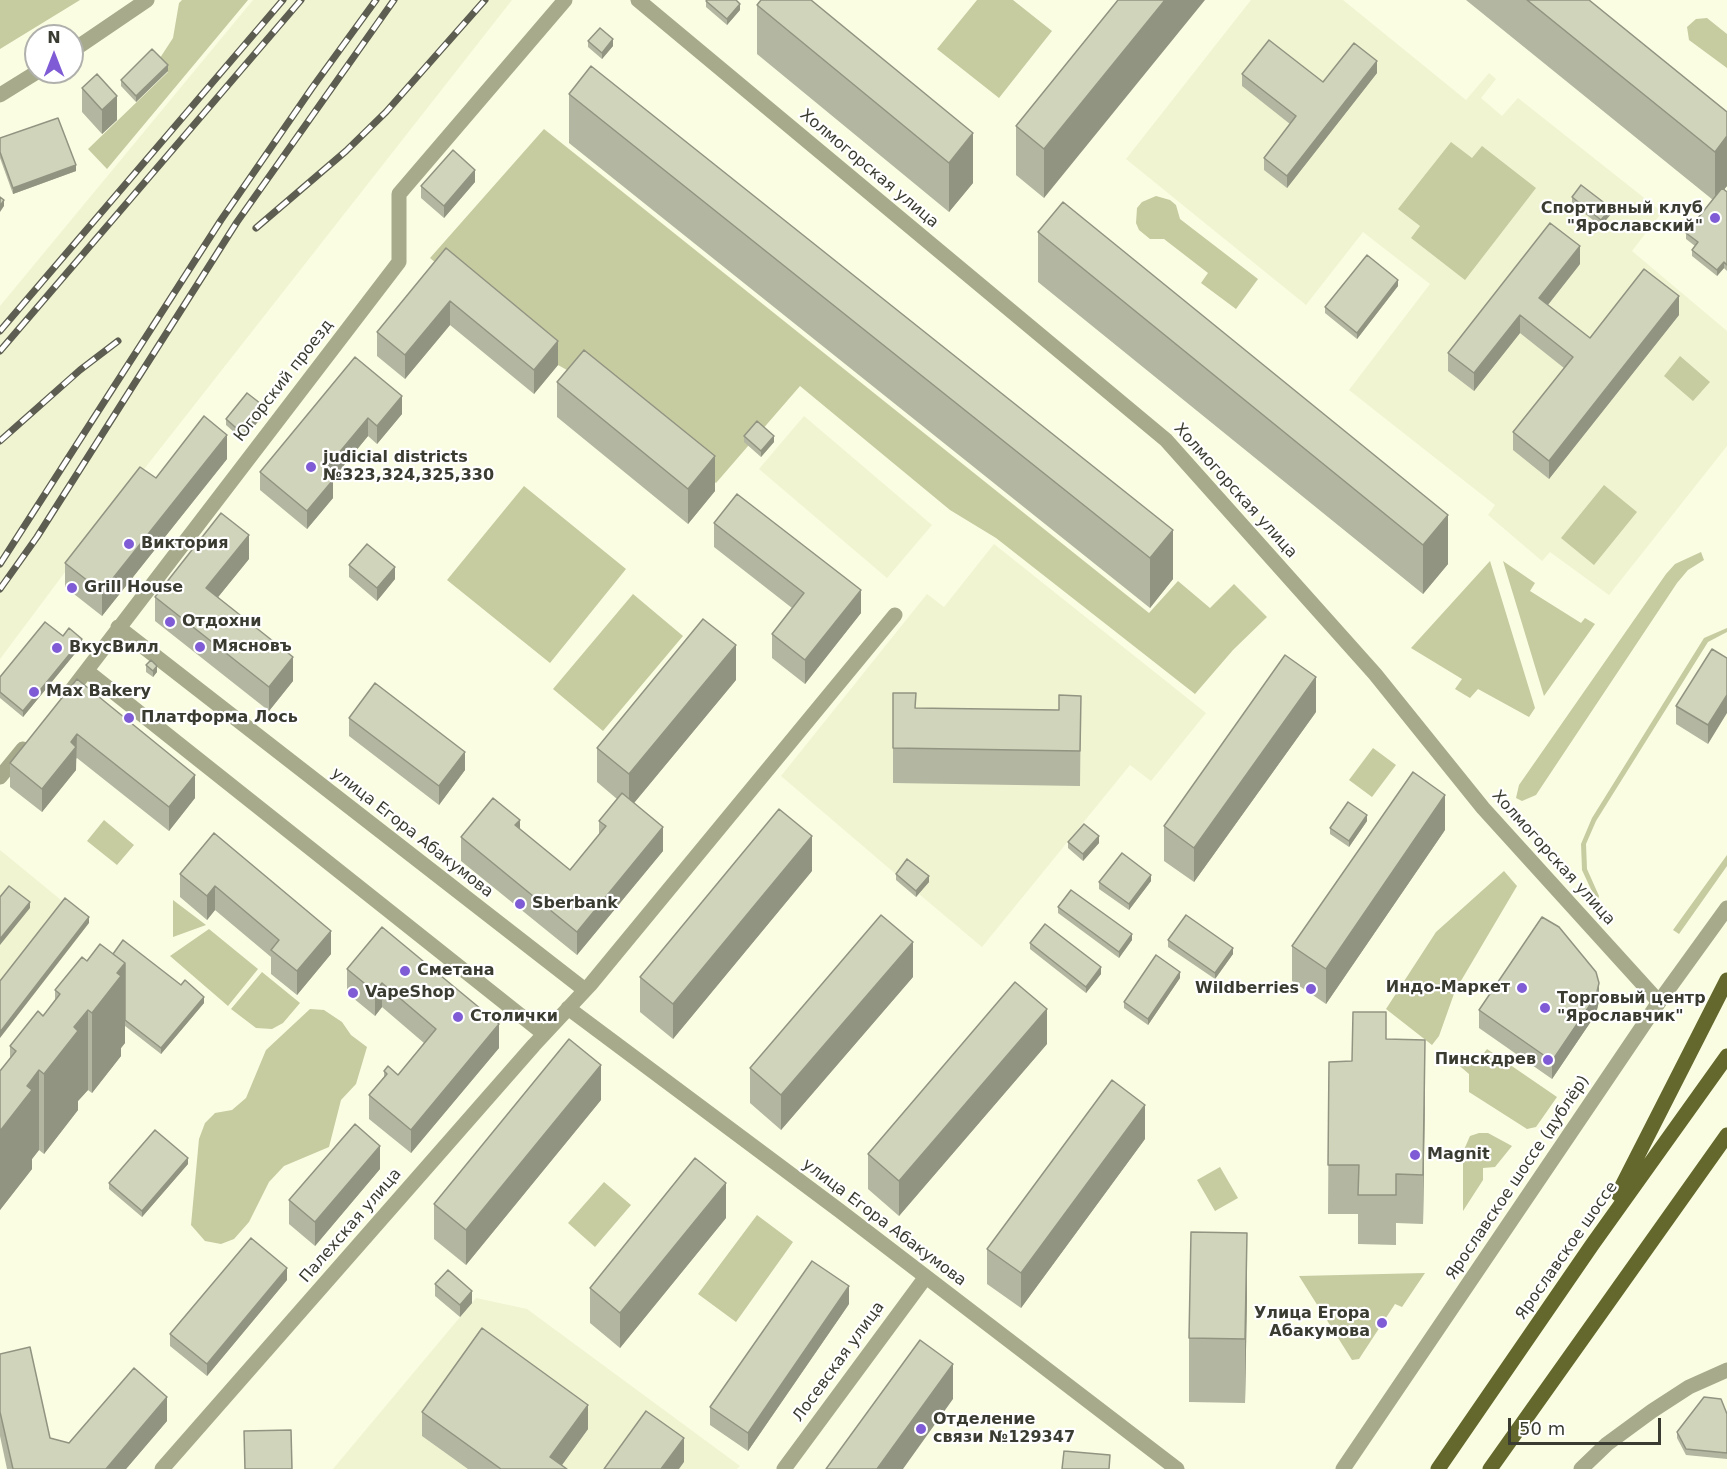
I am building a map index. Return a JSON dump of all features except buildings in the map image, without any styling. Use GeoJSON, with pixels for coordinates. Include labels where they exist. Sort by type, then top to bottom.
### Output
{"type":"FeatureCollection","features":[{"type":"Feature","properties":{"kind":"main road"},"geometry":{"type":"LineString","coordinates":[[1592,1245],[1727,980]]}},
{"type":"Feature","properties":{"kind":"main road","name":"Ярославское шоссе"},"geometry":{"type":"LineString","coordinates":[[1438,1469],[1592,1245],[1727,1056]]}},
{"type":"Feature","properties":{"kind":"main road"},"geometry":{"type":"LineString","coordinates":[[1490,1469],[1726,1137]]}},
{"type":"Feature","properties":{"kind":"street"},"geometry":{"type":"LineString","coordinates":[[84,43],[147,0]]}},
{"type":"Feature","properties":{"kind":"street","name":"Югорский проезд"},"geometry":{"type":"LineString","coordinates":[[58,706],[399,262],[399,194],[565,0]]}},
{"type":"Feature","properties":{"kind":"street","name":"Холмогорская улица"},"geometry":{"type":"LineString","coordinates":[[638,0],[1166,440],[1375,674],[1483,808],[1659,1002]]}},
{"type":"Feature","properties":{"kind":"street"},"geometry":{"type":"LineString","coordinates":[[0,95],[24,80]]}},
{"type":"Feature","properties":{"kind":"street"},"geometry":{"type":"LineString","coordinates":[[585,990],[895,615]]}},
{"type":"Feature","properties":{"kind":"street","name":"улица Егора Абакумова"},"geometry":{"type":"LineString","coordinates":[[118,627],[585,990]]}},
{"type":"Feature","properties":{"kind":"street"},"geometry":{"type":"LineString","coordinates":[[87,671],[544,1034]]}},
{"type":"Feature","properties":{"kind":"street"},"geometry":{"type":"LineString","coordinates":[[0,777],[36,733]]}},
{"type":"Feature","properties":{"kind":"street","name":"Ярославское шоссе (дублёр)"},"geometry":{"type":"LineString","coordinates":[[1343,1469],[1659,1002],[1727,909]]}},
{"type":"Feature","properties":{"kind":"street","name":"Палехская улица"},"geometry":{"type":"LineString","coordinates":[[162,1469],[585,990]]}},
{"type":"Feature","properties":{"kind":"street","name":"улица Егора Абакумова"},"geometry":{"type":"LineString","coordinates":[[568,1008],[1177,1469]]}},
{"type":"Feature","properties":{"kind":"street","name":"Лосевская улица"},"geometry":{"type":"LineString","coordinates":[[784,1469],[925,1278]]}},
{"type":"Feature","properties":{"kind":"street"},"geometry":{"type":"LineString","coordinates":[[1581,1469],[1607,1444],[1652,1411],[1689,1387],[1727,1370]]}},
{"type":"Feature","properties":{"kind":"shaded area"},"geometry":{"type":"Polygon","coordinates":[[[0,0],[80,0],[41,24],[24,24],[24,34],[0,49],[0,0]]]}},
{"type":"Feature","properties":{"kind":"shaded area"},"geometry":{"type":"Polygon","coordinates":[[[182,0],[248,0],[107,169],[88,149],[168,72],[158,61],[173,38],[179,3],[182,0]]]}},
{"type":"Feature","properties":{"kind":"shaded area"},"geometry":{"type":"Polygon","coordinates":[[[253,0],[512,0],[101,524],[0,659],[0,306],[253,0]]]}},
{"type":"Feature","properties":{"kind":"shaded area"},"geometry":{"type":"Polygon","coordinates":[[[977,0],[1013,0],[1052,31],[999,98],[937,49],[977,0]]]}},
{"type":"Feature","properties":{"kind":"shaded area"},"geometry":{"type":"Polygon","coordinates":[[[1251,0],[1343,0],[1466,100],[1489,73],[1496,79],[1481,98],[1502,116],[1518,98],[1662,212],[1632,251],[1727,331],[1727,446],[1609,595],[1550,552],[1542,561],[1488,515],[1495,505],[1349,390],[1430,284],[1363,232],[1306,305],[1126,159],[1251,0]]]}},
{"type":"Feature","properties":{"kind":"shaded area"},"geometry":{"type":"Polygon","coordinates":[[[1707,18],[1727,34],[1727,68],[1689,40],[1687,27],[1696,19],[1707,18]]]}},
{"type":"Feature","properties":{"kind":"shaded area"},"geometry":{"type":"Polygon","coordinates":[[[544,129],[1149,613],[1178,581],[1210,608],[1234,584],[1267,617],[1233,650],[1195,694],[996,538],[950,510],[800,386],[716,483],[585,380],[558,365],[430,258],[544,129]]]}},
{"type":"Feature","properties":{"kind":"shaded area"},"geometry":{"type":"Polygon","coordinates":[[[1451,142],[1472,158],[1482,146],[1536,188],[1465,280],[1411,238],[1420,226],[1398,209],[1451,142]]]}},
{"type":"Feature","properties":{"kind":"shaded area"},"geometry":{"type":"Polygon","coordinates":[[[1156,196],[1170,200],[1176,205],[1180,219],[1258,279],[1236,309],[1201,283],[1208,273],[1164,239],[1150,239],[1139,230],[1136,223],[1137,208],[1142,202],[1156,196]]]}},
{"type":"Feature","properties":{"kind":"shaded area"},"geometry":{"type":"Polygon","coordinates":[[[1680,356],[1710,382],[1693,401],[1664,376],[1680,356]]]}},
{"type":"Feature","properties":{"kind":"shaded area"},"geometry":{"type":"Polygon","coordinates":[[[804,416],[932,525],[887,578],[759,469],[804,416]]]}},
{"type":"Feature","properties":{"kind":"shaded area"},"geometry":{"type":"Polygon","coordinates":[[[1604,485],[1637,512],[1594,565],[1561,538],[1604,485]]]}},
{"type":"Feature","properties":{"kind":"shaded area"},"geometry":{"type":"Polygon","coordinates":[[[524,486],[626,569],[550,663],[447,580],[524,486]]]}},
{"type":"Feature","properties":{"kind":"shaded area"},"geometry":{"type":"Polygon","coordinates":[[[994,544],[1206,713],[1151,781],[1130,765],[982,947],[919,894],[928,883],[898,876],[781,776],[927,594],[944,607],[994,544]]]}},
{"type":"Feature","properties":{"kind":"shaded area"},"geometry":{"type":"Polygon","coordinates":[[[1701,552],[1704,560],[1688,570],[1677,583],[1536,795],[1522,801],[1516,798],[1519,785],[1666,574],[1675,564],[1701,552]]]}},
{"type":"Feature","properties":{"kind":"shaded area"},"geometry":{"type":"Polygon","coordinates":[[[1490,561],[1535,708],[1529,717],[1478,689],[1470,698],[1455,689],[1462,679],[1411,648],[1490,561]]]}},
{"type":"Feature","properties":{"kind":"shaded area"},"geometry":{"type":"Polygon","coordinates":[[[1503,561],[1535,583],[1530,591],[1581,623],[1585,618],[1595,624],[1544,696],[1503,561]]]}},
{"type":"Feature","properties":{"kind":"shaded area"},"geometry":{"type":"Polygon","coordinates":[[[633,594],[683,636],[603,731],[553,689],[633,594]]]}},
{"type":"Feature","properties":{"kind":"shaded area"},"geometry":{"type":"Polygon","coordinates":[[[1727,628],[1727,632],[1708,642],[1596,821],[1586,844],[1587,869],[1599,896],[1598,899],[1595,898],[1582,870],[1581,844],[1592,818],[1704,638],[1727,628]]]}},
{"type":"Feature","properties":{"kind":"shaded area"},"geometry":{"type":"Polygon","coordinates":[[[1373,748],[1396,765],[1372,797],[1349,780],[1373,748]]]}},
{"type":"Feature","properties":{"kind":"shaded area"},"geometry":{"type":"Polygon","coordinates":[[[104,820],[134,845],[117,865],[87,841],[104,820]]]}},
{"type":"Feature","properties":{"kind":"shaded area"},"geometry":{"type":"Polygon","coordinates":[[[0,850],[89,923],[0,1038],[0,850]]]}},
{"type":"Feature","properties":{"kind":"shaded area"},"geometry":{"type":"Polygon","coordinates":[[[1727,855],[1727,866],[1679,934],[1673,930],[1727,855]]]}},
{"type":"Feature","properties":{"kind":"shaded area"},"geometry":{"type":"Polygon","coordinates":[[[1504,871],[1517,886],[1455,991],[1439,1036],[1432,1045],[1386,1009],[1436,932],[1504,871]]]}},
{"type":"Feature","properties":{"kind":"shaded area"},"geometry":{"type":"Polygon","coordinates":[[[173,900],[206,925],[173,937],[173,900]]]}},
{"type":"Feature","properties":{"kind":"shaded area"},"geometry":{"type":"Polygon","coordinates":[[[209,929],[258,969],[228,1006],[170,956],[209,929]]]}},
{"type":"Feature","properties":{"kind":"shaded area"},"geometry":{"type":"Polygon","coordinates":[[[262,972],[300,1003],[283,1023],[272,1029],[256,1028],[231,1009],[262,972]]]}},
{"type":"Feature","properties":{"kind":"shaded area"},"geometry":{"type":"Polygon","coordinates":[[[310,1009],[324,1010],[342,1022],[351,1035],[367,1047],[356,1084],[341,1100],[329,1147],[284,1166],[269,1182],[249,1222],[234,1239],[221,1244],[205,1241],[191,1225],[199,1139],[205,1123],[215,1113],[232,1110],[246,1098],[266,1050],[310,1009]]]}},
{"type":"Feature","properties":{"kind":"shaded area"},"geometry":{"type":"Polygon","coordinates":[[[1487,1049],[1557,1097],[1536,1127],[1527,1129],[1469,1092],[1469,1074],[1455,1062],[1454,1058],[1461,1054],[1476,1064],[1487,1049]]]}},
{"type":"Feature","properties":{"kind":"shaded area"},"geometry":{"type":"Polygon","coordinates":[[[1488,1133],[1512,1146],[1495,1167],[1483,1168],[1483,1180],[1463,1211],[1463,1152],[1470,1136],[1488,1133]]]}},
{"type":"Feature","properties":{"kind":"shaded area"},"geometry":{"type":"Polygon","coordinates":[[[1220,1167],[1238,1198],[1215,1211],[1197,1180],[1220,1167]]]}},
{"type":"Feature","properties":{"kind":"shaded area"},"geometry":{"type":"Polygon","coordinates":[[[604,1182],[631,1205],[595,1247],[568,1223],[604,1182]]]}},
{"type":"Feature","properties":{"kind":"shaded area"},"geometry":{"type":"Polygon","coordinates":[[[757,1215],[793,1242],[736,1322],[698,1294],[757,1215]]]}},
{"type":"Feature","properties":{"kind":"shaded area"},"geometry":{"type":"Polygon","coordinates":[[[1425,1273],[1402,1307],[1395,1304],[1359,1359],[1352,1360],[1299,1276],[1425,1273]]]}},
{"type":"Feature","properties":{"kind":"shaded area"},"geometry":{"type":"Polygon","coordinates":[[[476,1298],[527,1309],[740,1466],[737,1469],[333,1469],[476,1298]]]}},
{"type":"Feature","properties":{"kind":"railway"},"geometry":{"type":"LineString","coordinates":[[0,331],[283,0]]}},
{"type":"Feature","properties":{"kind":"railway"},"geometry":{"type":"LineString","coordinates":[[0,351],[301,0]]}},
{"type":"Feature","properties":{"kind":"railway"},"geometry":{"type":"LineString","coordinates":[[0,564],[221,220],[376,0]]}},
{"type":"Feature","properties":{"kind":"railway"},"geometry":{"type":"LineString","coordinates":[[0,589],[37,537],[237,222],[394,0]]}},
{"type":"Feature","properties":{"kind":"railway"},"geometry":{"type":"LineString","coordinates":[[256,228],[346,151],[386,112],[485,0]]}},
{"type":"Feature","properties":{"kind":"railway"},"geometry":{"type":"LineString","coordinates":[[0,441],[80,370],[118,341]]}},
{"type":"Feature","properties":{"kind":"place","name":"Спортивный клуб \"Ярославский\""},"geometry":{"type":"Point","coordinates":[1715,218]}},
{"type":"Feature","properties":{"kind":"place","name":"judicial districts №323,324,325,330"},"geometry":{"type":"Point","coordinates":[311,467]}},
{"type":"Feature","properties":{"kind":"place","name":"Виктория"},"geometry":{"type":"Point","coordinates":[129,544]}},
{"type":"Feature","properties":{"kind":"place","name":"Grill House"},"geometry":{"type":"Point","coordinates":[72,588]}},
{"type":"Feature","properties":{"kind":"place","name":"Отдохни"},"geometry":{"type":"Point","coordinates":[170,622]}},
{"type":"Feature","properties":{"kind":"place","name":"Мясновъ"},"geometry":{"type":"Point","coordinates":[200,647]}},
{"type":"Feature","properties":{"kind":"place","name":"ВкусВилл"},"geometry":{"type":"Point","coordinates":[57,648]}},
{"type":"Feature","properties":{"kind":"place","name":"Max Bakery"},"geometry":{"type":"Point","coordinates":[34,692]}},
{"type":"Feature","properties":{"kind":"place","name":"Платформа Лось"},"geometry":{"type":"Point","coordinates":[129,718]}},
{"type":"Feature","properties":{"kind":"place","name":"Sberbank"},"geometry":{"type":"Point","coordinates":[520,904]}},
{"type":"Feature","properties":{"kind":"place","name":"Сметана"},"geometry":{"type":"Point","coordinates":[405,971]}},
{"type":"Feature","properties":{"kind":"place","name":"Индо-Маркет"},"geometry":{"type":"Point","coordinates":[1522,988]}},
{"type":"Feature","properties":{"kind":"place","name":"Wildberries"},"geometry":{"type":"Point","coordinates":[1311,989]}},
{"type":"Feature","properties":{"kind":"place","name":"VapeShop"},"geometry":{"type":"Point","coordinates":[353,993]}},
{"type":"Feature","properties":{"kind":"place","name":"Торговый центр \"Ярославчик\""},"geometry":{"type":"Point","coordinates":[1545,1008]}},
{"type":"Feature","properties":{"kind":"place","name":"Столички"},"geometry":{"type":"Point","coordinates":[458,1017]}},
{"type":"Feature","properties":{"kind":"place","name":"Пинскдрев"},"geometry":{"type":"Point","coordinates":[1548,1060]}},
{"type":"Feature","properties":{"kind":"place","name":"Magnit"},"geometry":{"type":"Point","coordinates":[1415,1155]}},
{"type":"Feature","properties":{"kind":"place","name":"Улица Егора Абакумова"},"geometry":{"type":"Point","coordinates":[1382,1323]}},
{"type":"Feature","properties":{"kind":"place","name":"Отделение связи №129347"},"geometry":{"type":"Point","coordinates":[921,1429]}}]}
